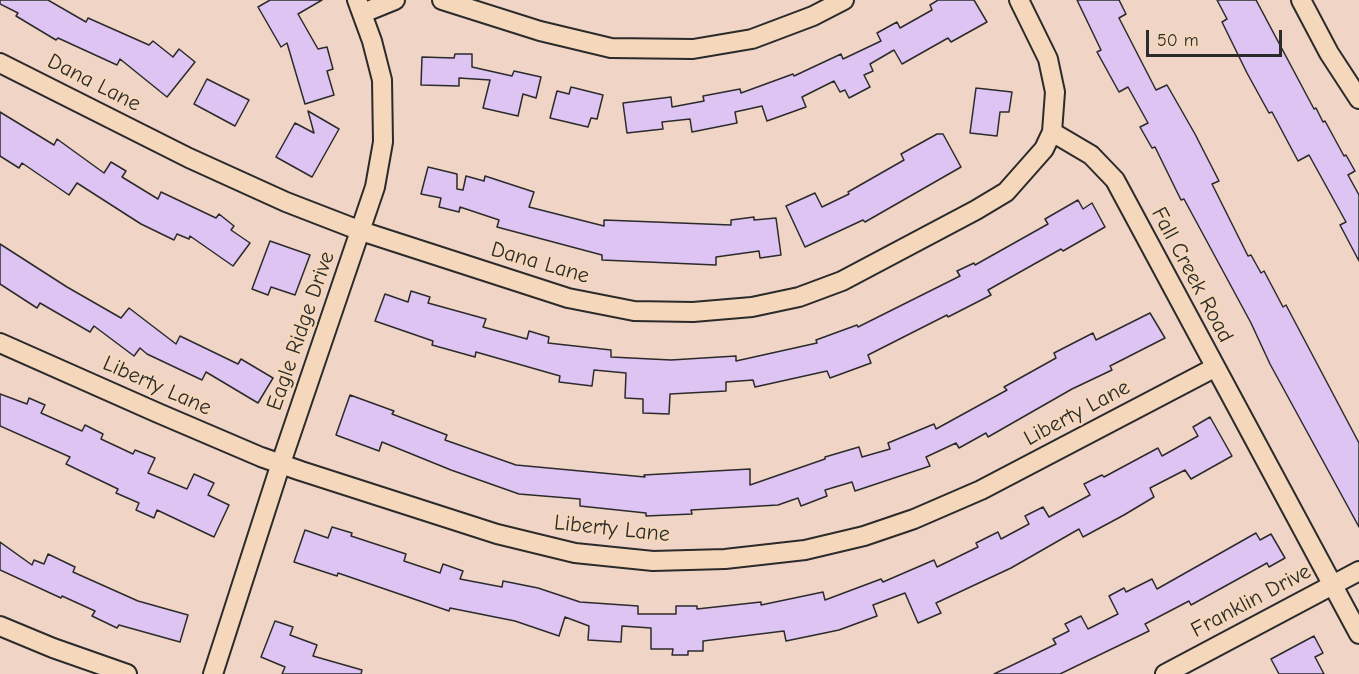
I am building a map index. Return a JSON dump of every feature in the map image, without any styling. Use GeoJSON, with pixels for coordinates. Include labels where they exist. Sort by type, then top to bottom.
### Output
{"type":"FeatureCollection","features":[{"type":"Feature","properties":{"kind":"street"},"geometry":{"type":"LineString","coordinates":[[360,6],[395,0]]}},
{"type":"Feature","properties":{"kind":"street"},"geometry":{"type":"LineString","coordinates":[[442,0],[540,31],[611,48],[693,49],[752,39],[813,16],[844,0]]}},
{"type":"Feature","properties":{"kind":"street"},"geometry":{"type":"LineString","coordinates":[[1019,0],[1048,59],[1055,92],[1052,132]]}},
{"type":"Feature","properties":{"kind":"street"},"geometry":{"type":"LineString","coordinates":[[1301,0],[1329,53],[1359,99]]}},
{"type":"Feature","properties":{"kind":"street","name":"Eagle Ridge Drive"},"geometry":{"type":"LineString","coordinates":[[213,674],[281,463],[375,187],[383,142],[382,80],[360,6]]}},
{"type":"Feature","properties":{"kind":"street","name":"Dana Lane"},"geometry":{"type":"LineString","coordinates":[[0,63],[189,158],[286,202],[361,231],[568,298],[633,311],[693,312],[752,307],[799,297],[842,281],[1006,192],[1022,177],[1044,150],[1052,132]]}},
{"type":"Feature","properties":{"kind":"street","name":"Fall Creek Road"},"geometry":{"type":"LineString","coordinates":[[1052,132],[1091,155],[1115,180],[1359,634]]}},
{"type":"Feature","properties":{"kind":"street","name":"Liberty Lane"},"geometry":{"type":"LineString","coordinates":[[0,343],[261,457],[497,534],[575,554],[653,561],[724,559],[805,550],[864,536],[914,519],[981,490],[1214,368]]}},
{"type":"Feature","properties":{"kind":"street","name":"Franklin Drive"},"geometry":{"type":"LineString","coordinates":[[1165,674],[1359,571]]}},
{"type":"Feature","properties":{"kind":"street"},"geometry":{"type":"LineString","coordinates":[[0,626],[52,648],[127,674]]}},
{"type":"Feature","properties":{"kind":"building"},"geometry":{"type":"Polygon","coordinates":[[[0,0],[48,0],[86,22],[88,18],[149,45],[153,41],[173,57],[179,49],[195,62],[167,97],[120,59],[117,65],[58,38],[56,40],[16,16],[18,13],[0,4],[0,0]]]}},
{"type":"Feature","properties":{"kind":"building"},"geometry":{"type":"Polygon","coordinates":[[[270,0],[322,0],[298,14],[318,49],[327,47],[333,69],[327,71],[334,95],[305,104],[287,43],[281,47],[258,7],[270,0]]]}},
{"type":"Feature","properties":{"kind":"building"},"geometry":{"type":"Polygon","coordinates":[[[938,0],[974,0],[987,22],[951,42],[948,38],[902,64],[894,50],[870,64],[873,71],[864,75],[870,87],[849,98],[845,90],[840,92],[834,81],[802,97],[806,107],[767,121],[762,106],[735,112],[737,123],[692,132],[690,119],[662,122],[663,129],[627,133],[623,103],[671,97],[672,107],[704,101],[703,96],[740,89],[741,93],[793,74],[794,76],[841,54],[843,59],[881,41],[877,33],[897,22],[900,28],[932,10],[930,5],[938,0]]]}},
{"type":"Feature","properties":{"kind":"building"},"geometry":{"type":"Polygon","coordinates":[[[1077,0],[1119,0],[1126,14],[1119,18],[1156,90],[1167,85],[1195,134],[1219,181],[1212,184],[1248,256],[1251,255],[1261,273],[1264,271],[1283,307],[1286,305],[1359,443],[1359,527],[1184,199],[1181,200],[1155,147],[1152,148],[1140,127],[1148,123],[1128,87],[1119,92],[1097,52],[1101,50],[1077,0]]]}},
{"type":"Feature","properties":{"kind":"building"},"geometry":{"type":"Polygon","coordinates":[[[1217,0],[1256,0],[1314,109],[1316,108],[1323,122],[1325,121],[1355,171],[1348,175],[1359,195],[1359,261],[1340,225],[1346,222],[1309,155],[1298,161],[1272,112],[1269,113],[1247,73],[1222,22],[1227,19],[1217,0]]]}},
{"type":"Feature","properties":{"kind":"building"},"geometry":{"type":"Polygon","coordinates":[[[455,54],[472,54],[472,67],[512,76],[514,71],[541,77],[536,98],[523,94],[518,116],[483,108],[490,80],[459,78],[459,86],[421,85],[422,57],[454,58],[455,54]]]}},
{"type":"Feature","properties":{"kind":"building"},"geometry":{"type":"Polygon","coordinates":[[[207,79],[249,100],[235,126],[194,104],[207,79]]]}},
{"type":"Feature","properties":{"kind":"building"},"geometry":{"type":"Polygon","coordinates":[[[571,87],[603,95],[597,119],[591,118],[588,127],[550,118],[557,91],[569,94],[571,87]]]}},
{"type":"Feature","properties":{"kind":"building"},"geometry":{"type":"Polygon","coordinates":[[[976,88],[1012,92],[1009,112],[1000,112],[997,136],[970,133],[976,88]]]}},
{"type":"Feature","properties":{"kind":"building"},"geometry":{"type":"Polygon","coordinates":[[[308,111],[339,129],[312,177],[276,157],[295,123],[314,133],[308,111]]]}},
{"type":"Feature","properties":{"kind":"building"},"geometry":{"type":"Polygon","coordinates":[[[0,112],[54,145],[57,139],[104,173],[111,162],[126,171],[122,177],[158,199],[161,192],[216,218],[219,214],[234,226],[231,230],[250,243],[233,266],[190,236],[189,239],[177,234],[174,240],[141,224],[77,183],[69,195],[22,163],[19,168],[0,156],[0,112]]]}},
{"type":"Feature","properties":{"kind":"building"},"geometry":{"type":"Polygon","coordinates":[[[937,134],[943,134],[961,167],[865,222],[863,220],[805,247],[786,206],[815,193],[822,207],[849,194],[848,192],[904,160],[901,154],[937,134]]]}},
{"type":"Feature","properties":{"kind":"building"},"geometry":{"type":"Polygon","coordinates":[[[428,167],[457,174],[457,189],[463,190],[466,176],[484,181],[485,176],[534,192],[529,207],[604,226],[604,220],[731,225],[731,220],[754,217],[754,220],[776,218],[781,255],[760,258],[759,251],[716,257],[716,265],[602,260],[602,255],[497,227],[499,220],[460,207],[459,212],[439,207],[441,198],[421,194],[428,167]]]}},
{"type":"Feature","properties":{"kind":"building"},"geometry":{"type":"Polygon","coordinates":[[[1078,200],[1083,209],[1092,203],[1105,227],[988,290],[991,295],[868,355],[871,363],[830,378],[827,371],[755,387],[753,380],[726,382],[726,391],[670,394],[669,414],[643,413],[643,399],[625,398],[626,373],[594,370],[592,386],[559,382],[560,376],[476,352],[475,357],[432,345],[433,341],[375,321],[385,294],[408,302],[411,291],[430,297],[428,303],[486,319],[483,327],[527,339],[529,331],[549,337],[548,343],[611,350],[611,357],[671,360],[736,356],[736,361],[817,343],[816,340],[857,325],[858,327],[960,276],[957,271],[974,263],[975,265],[1048,224],[1045,219],[1078,200]]]}},
{"type":"Feature","properties":{"kind":"building"},"geometry":{"type":"Polygon","coordinates":[[[270,241],[310,255],[295,295],[271,287],[268,295],[252,289],[270,241]]]}},
{"type":"Feature","properties":{"kind":"building"},"geometry":{"type":"Polygon","coordinates":[[[0,244],[121,318],[129,308],[176,344],[180,336],[238,364],[241,359],[273,378],[258,403],[206,372],[202,380],[147,354],[140,348],[134,356],[94,326],[90,332],[40,303],[37,308],[0,284],[0,244]]]}},
{"type":"Feature","properties":{"kind":"building"},"geometry":{"type":"Polygon","coordinates":[[[1150,313],[1165,338],[1110,366],[1112,370],[1072,389],[988,437],[986,433],[959,448],[956,443],[926,457],[930,466],[855,491],[852,482],[825,490],[827,496],[801,506],[798,498],[778,505],[691,510],[692,514],[646,516],[646,513],[580,506],[580,499],[519,494],[382,442],[379,451],[336,435],[350,395],[394,411],[392,414],[447,435],[445,440],[516,465],[645,477],[644,475],[750,469],[750,485],[859,447],[862,457],[890,449],[888,443],[934,424],[936,429],[1007,390],[1004,387],[1056,358],[1054,353],[1093,333],[1096,340],[1150,313]]]}},
{"type":"Feature","properties":{"kind":"building"},"geometry":{"type":"Polygon","coordinates":[[[0,394],[27,404],[29,398],[45,405],[41,413],[82,431],[85,425],[103,434],[101,439],[133,454],[135,450],[155,458],[148,473],[187,489],[194,474],[214,483],[208,495],[229,505],[214,537],[157,510],[154,518],[136,510],[139,503],[116,493],[118,489],[66,464],[70,457],[0,426],[0,394]]]}},
{"type":"Feature","properties":{"kind":"building"},"geometry":{"type":"Polygon","coordinates":[[[1210,417],[1232,456],[1191,479],[1185,470],[1150,488],[1154,497],[1124,515],[1083,537],[1079,529],[1011,568],[936,603],[941,613],[918,623],[905,593],[873,605],[877,616],[839,630],[786,641],[784,631],[703,641],[703,651],[688,651],[688,655],[672,655],[673,649],[651,649],[651,628],[622,626],[621,642],[588,640],[589,626],[565,617],[559,636],[515,621],[450,608],[449,611],[338,573],[337,576],[294,562],[305,530],[328,538],[332,527],[352,533],[351,536],[406,554],[404,561],[440,573],[443,564],[463,571],[460,579],[502,587],[503,581],[538,588],[580,602],[638,606],[638,614],[676,614],[676,606],[697,606],[697,609],[761,602],[761,605],[823,592],[825,600],[881,579],[883,582],[934,560],[937,567],[978,547],[976,543],[998,532],[1001,539],[1029,524],[1025,516],[1043,507],[1049,517],[1090,495],[1084,484],[1102,475],[1104,477],[1158,448],[1162,456],[1198,436],[1193,427],[1210,417]]]}},
{"type":"Feature","properties":{"kind":"building"},"geometry":{"type":"Polygon","coordinates":[[[1256,533],[1260,540],[1271,534],[1285,558],[1269,567],[1267,563],[1191,605],[1189,601],[1145,624],[1149,631],[1060,674],[994,674],[1056,644],[1053,639],[1069,631],[1065,624],[1081,616],[1088,629],[1118,614],[1109,596],[1124,588],[1126,592],[1152,579],[1157,589],[1256,533]]]}},
{"type":"Feature","properties":{"kind":"building"},"geometry":{"type":"Polygon","coordinates":[[[0,542],[32,565],[34,560],[44,564],[48,554],[75,567],[73,572],[138,601],[188,615],[180,642],[119,625],[117,628],[92,616],[95,611],[0,570],[0,542]]]}},
{"type":"Feature","properties":{"kind":"building"},"geometry":{"type":"Polygon","coordinates":[[[275,621],[293,627],[290,635],[317,645],[313,656],[362,670],[361,674],[282,674],[285,667],[261,657],[275,621]]]}},
{"type":"Feature","properties":{"kind":"building"},"geometry":{"type":"Polygon","coordinates":[[[1314,636],[1323,653],[1315,657],[1324,674],[1279,674],[1271,659],[1314,636]]]}}]}
